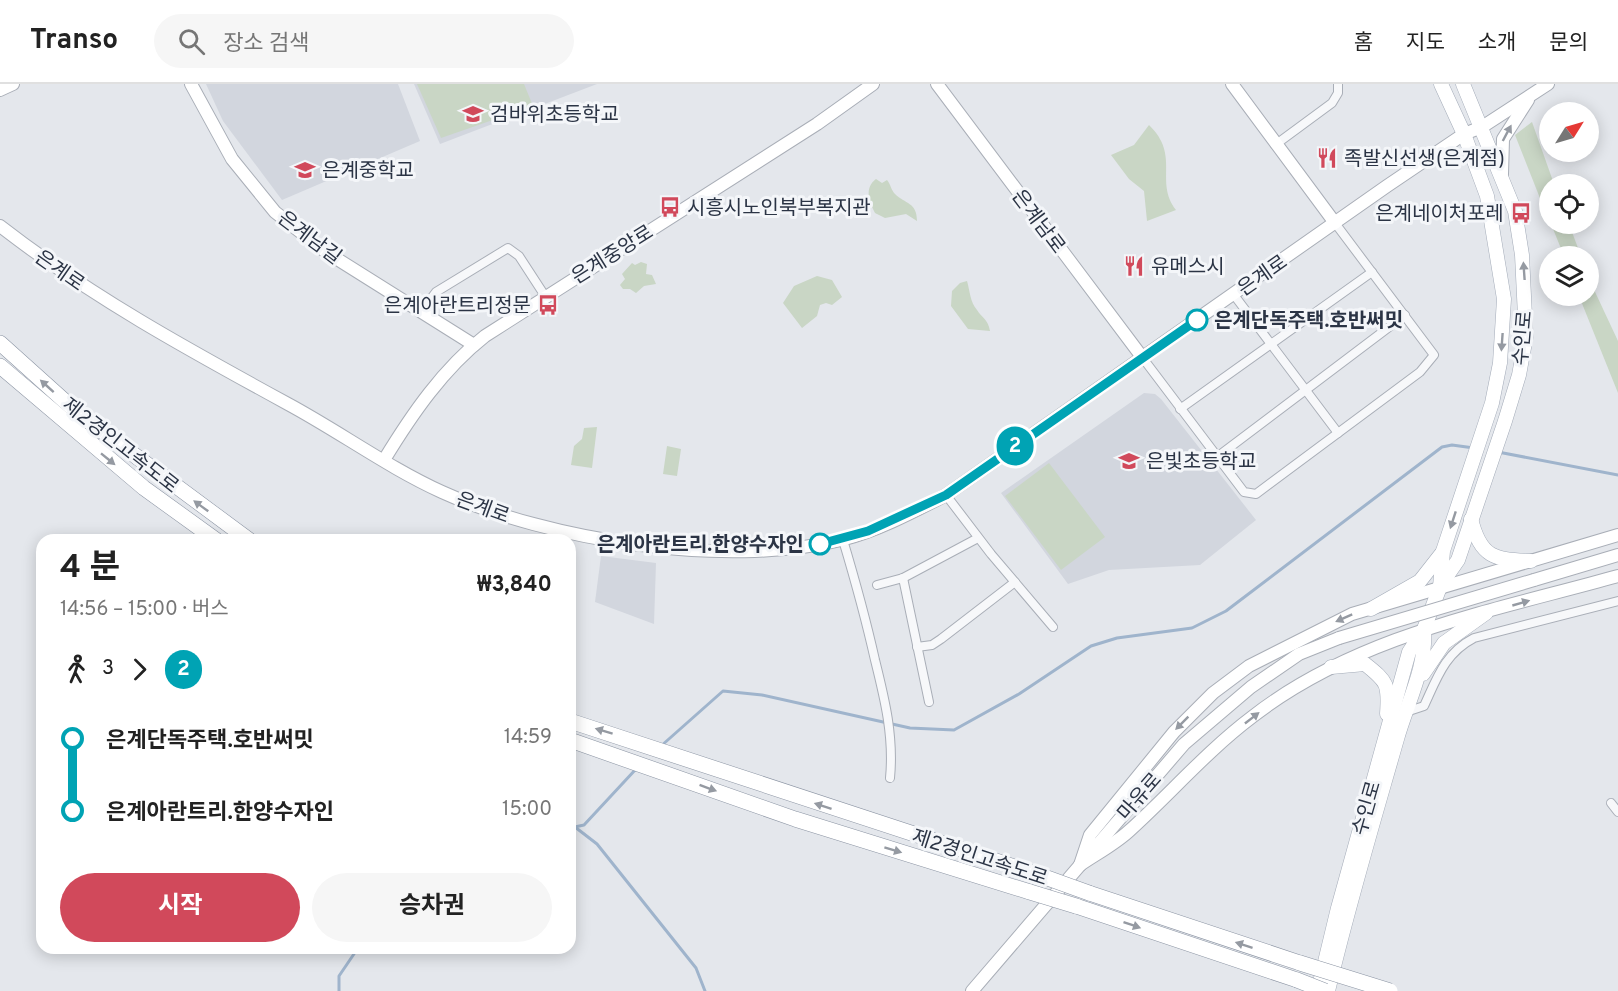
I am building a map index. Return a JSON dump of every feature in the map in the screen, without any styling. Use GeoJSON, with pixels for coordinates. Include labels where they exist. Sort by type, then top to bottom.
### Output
{"type":"FeatureCollection","features":[{"type":"Feature","properties":{"kind":"highway","name":"제2경인고속도로"},"geometry":{"type":"LineString","coordinates":[[0,343],[78,414],[241,534]]}},
{"type":"Feature","properties":{"kind":"highway","name":"제2경인고속도로"},"geometry":{"type":"LineString","coordinates":[[0,366],[144,488],[208,534]]}},
{"type":"Feature","properties":{"kind":"highway","name":"제2경인고속도로"},"geometry":{"type":"LineString","coordinates":[[576,722],[1390,991]]}},
{"type":"Feature","properties":{"kind":"highway","name":"제2경인고속도로"},"geometry":{"type":"LineString","coordinates":[[576,742],[795,819],[1076,906],[1327,991]]}},
{"type":"Feature","properties":{"kind":"main road","name":"수인로"},"geometry":{"type":"LineString","coordinates":[[1440,587],[1443,551],[1492,403],[1500,363],[1504,299],[1487,196],[1464,134],[1441,84]]}},
{"type":"Feature","properties":{"kind":"main road","name":"수인로"},"geometry":{"type":"LineString","coordinates":[[1318,991],[1338,908],[1409,652],[1424,629],[1440,587],[1458,560],[1502,431],[1519,375],[1526,337],[1522,255],[1515,211],[1463,84]]}},
{"type":"Feature","properties":{"kind":"main road"},"geometry":{"type":"LineString","coordinates":[[1471,519],[1476,540],[1485,551],[1498,559],[1531,561]]}},
{"type":"Feature","properties":{"kind":"main road"},"geometry":{"type":"LineString","coordinates":[[1371,609],[1420,581],[1443,551]]}},
{"type":"Feature","properties":{"kind":"main road"},"geometry":{"type":"LineString","coordinates":[[1415,685],[1444,643],[1486,613]]}},
{"type":"Feature","properties":{"kind":"main road","name":"수인로"},"geometry":{"type":"LineString","coordinates":[[1327,991],[1346,914],[1426,651],[1424,629]]}},
{"type":"Feature","properties":{"kind":"main road"},"geometry":{"type":"LineString","coordinates":[[1331,667],[1365,664],[1383,678],[1389,689],[1383,748]]}},
{"type":"Feature","properties":{"kind":"street"},"geometry":{"type":"LineString","coordinates":[[0,90],[13,84]]}},
{"type":"Feature","properties":{"kind":"street","name":"은계남길"},"geometry":{"type":"LineString","coordinates":[[191,84],[232,159],[275,212],[326,252],[474,345]]}},
{"type":"Feature","properties":{"kind":"street","name":"은계중앙로"},"geometry":{"type":"LineString","coordinates":[[384,460],[425,398],[474,345],[545,296],[817,124],[873,84]]}},
{"type":"Feature","properties":{"kind":"street","name":"은계남로"},"geometry":{"type":"LineString","coordinates":[[937,84],[1142,357]]}},
{"type":"Feature","properties":{"kind":"street"},"geometry":{"type":"LineString","coordinates":[[1142,357],[1244,492],[1252,495],[1420,372],[1434,355],[1275,145],[1232,84]]}},
{"type":"Feature","properties":{"kind":"street"},"geometry":{"type":"LineString","coordinates":[[1275,145],[1332,103],[1338,93],[1338,84]]}},
{"type":"Feature","properties":{"kind":"street","name":"은계로"},"geometry":{"type":"LineString","coordinates":[[0,226],[39,256],[126,314],[413,478],[471,505],[569,532],[679,548],[735,552],[788,549],[843,540],[897,519],[946,495],[1464,134],[1482,127],[1548,84]]}},
{"type":"Feature","properties":{"kind":"street"},"geometry":{"type":"LineString","coordinates":[[1502,175],[1503,139],[1531,96]]}},
{"type":"Feature","properties":{"kind":"street"},"geometry":{"type":"LineString","coordinates":[[421,312],[436,292],[508,248],[519,256],[545,296]]}},
{"type":"Feature","properties":{"kind":"street"},"geometry":{"type":"LineString","coordinates":[[1180,410],[1372,272]]}},
{"type":"Feature","properties":{"kind":"street"},"geometry":{"type":"LineString","coordinates":[[1234,295],[1338,433]]}},
{"type":"Feature","properties":{"kind":"street"},"geometry":{"type":"LineString","coordinates":[[1217,458],[1405,315]]}},
{"type":"Feature","properties":{"kind":"street"},"geometry":{"type":"LineString","coordinates":[[946,495],[978,538],[1053,627]]}},
{"type":"Feature","properties":{"kind":"street"},"geometry":{"type":"LineString","coordinates":[[1080,865],[1090,836],[1174,732],[1213,693],[1250,666],[1352,614],[1618,535]]}},
{"type":"Feature","properties":{"kind":"street"},"geometry":{"type":"LineString","coordinates":[[877,585],[903,578],[978,538]]}},
{"type":"Feature","properties":{"kind":"street"},"geometry":{"type":"LineString","coordinates":[[843,540],[862,604],[889,724],[893,748],[890,778]]}},
{"type":"Feature","properties":{"kind":"street","name":"마유로"},"geometry":{"type":"LineString","coordinates":[[972,991],[1184,744],[1251,687],[1299,654],[1339,638],[1618,555]]}},
{"type":"Feature","properties":{"kind":"street"},"geometry":{"type":"LineString","coordinates":[[1080,865],[1127,833],[1185,776],[1252,716],[1331,667],[1424,629],[1618,576]]}},
{"type":"Feature","properties":{"kind":"street"},"geometry":{"type":"LineString","coordinates":[[903,578],[929,702]]}},
{"type":"Feature","properties":{"kind":"street"},"geometry":{"type":"LineString","coordinates":[[917,647],[932,645],[1015,582]]}},
{"type":"Feature","properties":{"kind":"street"},"geometry":{"type":"LineString","coordinates":[[1406,712],[1424,706],[1449,656],[1460,645],[1474,638],[1618,602]]}},
{"type":"Feature","properties":{"kind":"street"},"geometry":{"type":"LineString","coordinates":[[1611,802],[1618,812]]}},
{"type":"Feature","properties":{"kind":"shaded area","name":"은계중학교"},"geometry":{"type":"Polygon","coordinates":[[[206,84],[398,84],[420,141],[282,200],[223,121],[206,84]]]}},
{"type":"Feature","properties":{"kind":"shaded area","name":"검바위초등학교"},"geometry":{"type":"Polygon","coordinates":[[[414,84],[597,84],[440,144],[414,84]]]}},
{"type":"Feature","properties":{"kind":"shaded area","name":"은빛초등학교"},"geometry":{"type":"Polygon","coordinates":[[[1144,393],[1155,394],[1161,399],[1256,520],[1200,565],[1109,570],[1068,584],[1001,493],[1144,393]]]}},
{"type":"Feature","properties":{"kind":"shaded area"},"geometry":{"type":"Polygon","coordinates":[[[601,556],[656,563],[654,624],[595,602],[601,556]]]}},
{"type":"Feature","properties":{"kind":"green space","name":"검바위초등학교"},"geometry":{"type":"Polygon","coordinates":[[[417,84],[524,84],[533,106],[441,138],[417,84]]]}},
{"type":"Feature","properties":{"kind":"green space"},"geometry":{"type":"Polygon","coordinates":[[[1532,122],[1539,142],[1539,162],[1546,162],[1550,174],[1539,174],[1539,196],[1515,135],[1532,122]]]}},
{"type":"Feature","properties":{"kind":"green space"},"geometry":{"type":"Polygon","coordinates":[[[1149,125],[1164,147],[1167,189],[1176,210],[1147,221],[1144,191],[1129,179],[1111,155],[1134,145],[1149,125]]]}},
{"type":"Feature","properties":{"kind":"green space"},"geometry":{"type":"Polygon","coordinates":[[[876,179],[882,183],[887,180],[895,194],[913,207],[917,221],[906,214],[885,218],[875,213],[869,191],[876,179]]]}},
{"type":"Feature","properties":{"kind":"green space"},"geometry":{"type":"Polygon","coordinates":[[[1555,234],[1573,234],[1577,246],[1560,246],[1555,234]]]}},
{"type":"Feature","properties":{"kind":"green space"},"geometry":{"type":"Polygon","coordinates":[[[641,262],[647,264],[646,274],[652,275],[656,284],[644,286],[636,293],[630,289],[623,289],[620,285],[625,279],[622,274],[632,263],[635,265],[641,262]]]}},
{"type":"Feature","properties":{"kind":"green space"},"geometry":{"type":"Polygon","coordinates":[[[817,276],[832,280],[842,297],[832,305],[826,303],[820,305],[817,316],[802,328],[783,303],[794,286],[817,276]]]}},
{"type":"Feature","properties":{"kind":"green space"},"geometry":{"type":"Polygon","coordinates":[[[967,281],[973,304],[986,321],[990,331],[968,329],[951,306],[952,291],[960,283],[967,281]]]}},
{"type":"Feature","properties":{"kind":"green space"},"geometry":{"type":"Polygon","coordinates":[[[1599,300],[1618,341],[1618,393],[1583,306],[1599,306],[1599,300]]]}},
{"type":"Feature","properties":{"kind":"green space"},"geometry":{"type":"Polygon","coordinates":[[[597,427],[592,468],[571,465],[574,446],[582,439],[584,428],[597,427]]]}},
{"type":"Feature","properties":{"kind":"green space"},"geometry":{"type":"Polygon","coordinates":[[[667,446],[681,449],[677,476],[663,474],[667,446]]]}},
{"type":"Feature","properties":{"kind":"green space"},"geometry":{"type":"Polygon","coordinates":[[[1049,463],[1105,537],[1061,570],[1005,496],[1049,463]]]}},
{"type":"Feature","properties":{"kind":"waterway"},"geometry":{"type":"LineString","coordinates":[[661,746],[723,691],[762,695],[910,728],[954,730],[1019,694],[1091,646],[1117,638],[1192,628],[1226,611],[1442,447],[1452,445],[1474,448]]}},
{"type":"Feature","properties":{"kind":"waterway"},"geometry":{"type":"LineString","coordinates":[[1498,452],[1618,475]]}},
{"type":"Feature","properties":{"kind":"waterway"},"geometry":{"type":"LineString","coordinates":[[576,827],[584,825],[636,769]]}},
{"type":"Feature","properties":{"kind":"waterway"},"geometry":{"type":"LineString","coordinates":[[576,828],[597,844],[696,968],[705,991]]}},
{"type":"Feature","properties":{"kind":"waterway"},"geometry":{"type":"LineString","coordinates":[[339,991],[339,976],[354,954]]}},
{"type":"Feature","properties":{"kind":"bus line","name":"2"},"geometry":{"type":"LineString","coordinates":[[820,544],[843,540],[868,531],[946,495],[1197,320]]}},
{"type":"Feature","properties":{"kind":"place","name":"검바위초등학교"},"geometry":{"type":"Point","coordinates":[473,114]}},
{"type":"Feature","properties":{"kind":"place","name":"족발신선생(은계점)"},"geometry":{"type":"Point","coordinates":[1327,158]}},
{"type":"Feature","properties":{"kind":"place","name":"은계중학교"},"geometry":{"type":"Point","coordinates":[305,170]}},
{"type":"Feature","properties":{"kind":"place","name":"시흥시노인북부복지관"},"geometry":{"type":"Point","coordinates":[670,207]}},
{"type":"Feature","properties":{"kind":"place","name":"은계네이처포레"},"geometry":{"type":"Point","coordinates":[1521,213]}},
{"type":"Feature","properties":{"kind":"place","name":"유메스시"},"geometry":{"type":"Point","coordinates":[1134,266]}},
{"type":"Feature","properties":{"kind":"place","name":"은계아란트리정문"},"geometry":{"type":"Point","coordinates":[548,305]}},
{"type":"Feature","properties":{"kind":"place","name":"은계단독주택.호반써밋"},"geometry":{"type":"Point","coordinates":[1197,320]}},
{"type":"Feature","properties":{"kind":"place","name":"은빛초등학교"},"geometry":{"type":"Point","coordinates":[1129,461]}},
{"type":"Feature","properties":{"kind":"place","name":"은계아란트리.한양수자인"},"geometry":{"type":"Point","coordinates":[820,544]}}]}
